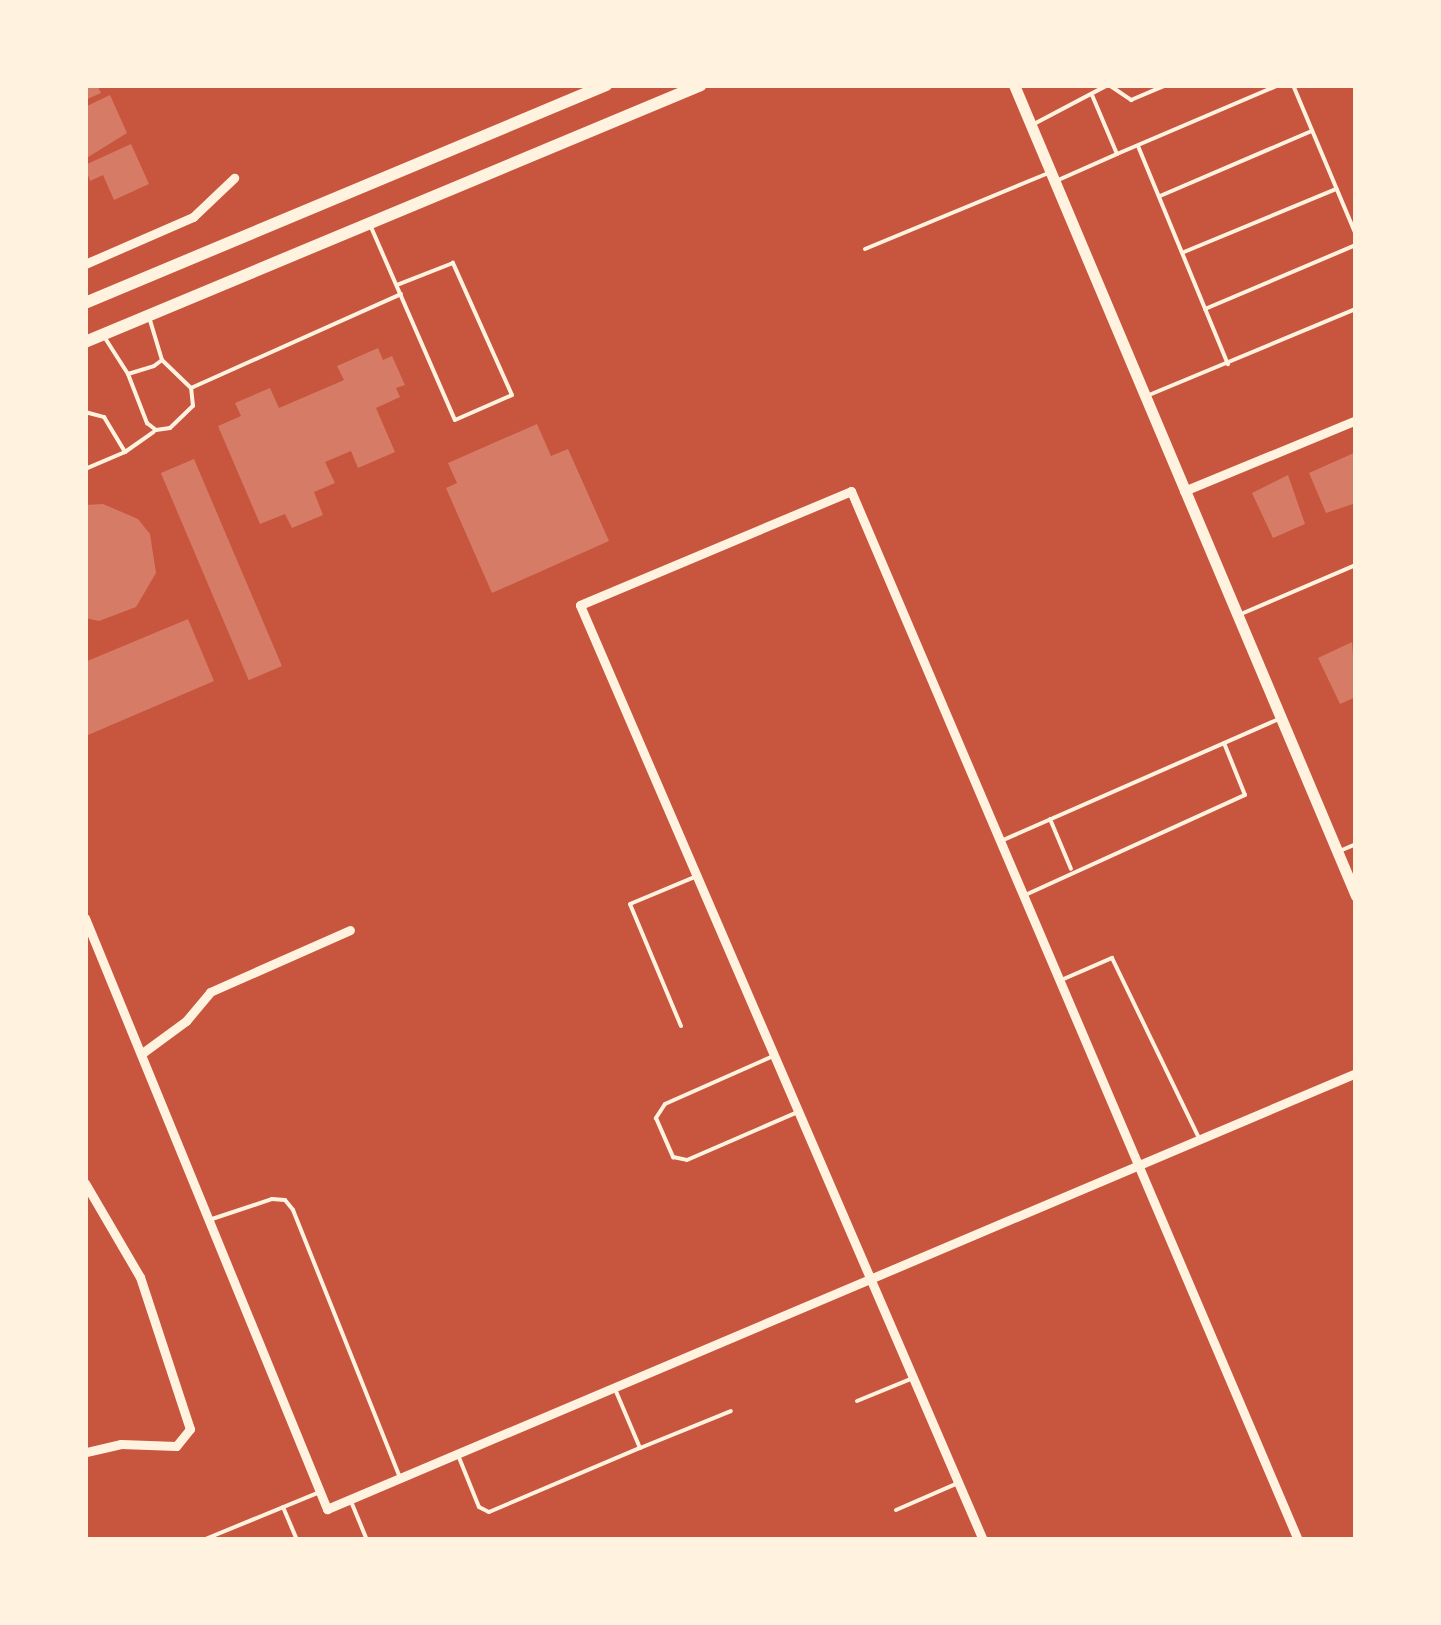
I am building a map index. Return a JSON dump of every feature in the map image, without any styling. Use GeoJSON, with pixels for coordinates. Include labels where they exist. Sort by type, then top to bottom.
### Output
{"type":"FeatureCollection","features":[{"type":"Feature","properties":{"kind":"main road"},"geometry":{"type":"LineString","coordinates":[[85,303],[606,85]]}},
{"type":"Feature","properties":{"kind":"main road"},"geometry":{"type":"LineString","coordinates":[[85,342],[700,85]]}},
{"type":"Feature","properties":{"kind":"street"},"geometry":{"type":"LineString","coordinates":[[1014,85],[1356,896]]}},
{"type":"Feature","properties":{"kind":"street"},"geometry":{"type":"LineString","coordinates":[[85,264],[193,217],[234,178]]}},
{"type":"Feature","properties":{"kind":"street"},"geometry":{"type":"LineString","coordinates":[[1184,491],[1356,420]]}},
{"type":"Feature","properties":{"kind":"street"},"geometry":{"type":"LineString","coordinates":[[983,1540],[580,606],[851,490],[1298,1540]]}},
{"type":"Feature","properties":{"kind":"street"},"geometry":{"type":"LineString","coordinates":[[85,918],[327,1509],[869,1274],[1138,1167],[1356,1072]]}},
{"type":"Feature","properties":{"kind":"street"},"geometry":{"type":"LineString","coordinates":[[141,1054],[186,1021],[210,992],[350,930]]}},
{"type":"Feature","properties":{"kind":"street"},"geometry":{"type":"LineString","coordinates":[[85,1184],[140,1277],[190,1429],[176,1446],[122,1444],[85,1452]]}},
{"type":"Feature","properties":{"kind":"lane"},"geometry":{"type":"LineString","coordinates":[[1031,125],[1108,85],[1131,100],[1166,85]]}},
{"type":"Feature","properties":{"kind":"lane"},"geometry":{"type":"LineString","coordinates":[[865,249],[1138,146],[1278,85]]}},
{"type":"Feature","properties":{"kind":"lane"},"geometry":{"type":"LineString","coordinates":[[1292,85],[1356,235]]}},
{"type":"Feature","properties":{"kind":"lane"},"geometry":{"type":"LineString","coordinates":[[1092,95],[1117,154]]}},
{"type":"Feature","properties":{"kind":"lane"},"geometry":{"type":"LineString","coordinates":[[1159,196],[1312,131]]}},
{"type":"Feature","properties":{"kind":"lane"},"geometry":{"type":"LineString","coordinates":[[1138,146],[1228,364]]}},
{"type":"Feature","properties":{"kind":"lane"},"geometry":{"type":"LineString","coordinates":[[1182,253],[1336,189]]}},
{"type":"Feature","properties":{"kind":"lane"},"geometry":{"type":"LineString","coordinates":[[370,222],[397,285],[401,294],[455,420],[512,395],[453,263],[397,285]]}},
{"type":"Feature","properties":{"kind":"lane"},"geometry":{"type":"LineString","coordinates":[[1205,309],[1356,245]]}},
{"type":"Feature","properties":{"kind":"lane"},"geometry":{"type":"LineString","coordinates":[[191,388],[401,294]]}},
{"type":"Feature","properties":{"kind":"lane"},"geometry":{"type":"LineString","coordinates":[[1145,397],[1356,309]]}},
{"type":"Feature","properties":{"kind":"lane"},"geometry":{"type":"LineString","coordinates":[[148,315],[162,360],[191,388]]}},
{"type":"Feature","properties":{"kind":"lane"},"geometry":{"type":"LineString","coordinates":[[102,334],[128,374],[156,430]]}},
{"type":"Feature","properties":{"kind":"lane"},"geometry":{"type":"LineString","coordinates":[[128,374],[162,360]]}},
{"type":"Feature","properties":{"kind":"lane"},"geometry":{"type":"LineString","coordinates":[[85,469],[186,418],[191,388]]}},
{"type":"Feature","properties":{"kind":"lane"},"geometry":{"type":"LineString","coordinates":[[85,412],[104,417],[125,452]]}},
{"type":"Feature","properties":{"kind":"lane"},"geometry":{"type":"LineString","coordinates":[[1237,615],[1356,564]]}},
{"type":"Feature","properties":{"kind":"lane"},"geometry":{"type":"LineString","coordinates":[[1000,842],[1281,718]]}},
{"type":"Feature","properties":{"kind":"lane"},"geometry":{"type":"LineString","coordinates":[[1023,896],[1071,869],[1245,794],[1224,743]]}},
{"type":"Feature","properties":{"kind":"lane"},"geometry":{"type":"LineString","coordinates":[[1050,819],[1071,869]]}},
{"type":"Feature","properties":{"kind":"lane"},"geometry":{"type":"LineString","coordinates":[[1338,851],[1356,844]]}},
{"type":"Feature","properties":{"kind":"lane"},"geometry":{"type":"LineString","coordinates":[[681,1026],[630,904],[697,876]]}},
{"type":"Feature","properties":{"kind":"lane"},"geometry":{"type":"LineString","coordinates":[[1059,982],[1112,958],[1200,1140]]}},
{"type":"Feature","properties":{"kind":"lane"},"geometry":{"type":"LineString","coordinates":[[774,1056],[665,1104],[656,1118],[673,1157],[687,1160],[798,1112]]}},
{"type":"Feature","properties":{"kind":"lane"},"geometry":{"type":"LineString","coordinates":[[208,1220],[272,1199],[285,1200],[400,1477]]}},
{"type":"Feature","properties":{"kind":"lane"},"geometry":{"type":"LineString","coordinates":[[857,1401],[913,1378]]}},
{"type":"Feature","properties":{"kind":"lane"},"geometry":{"type":"LineString","coordinates":[[613,1385],[640,1448]]}},
{"type":"Feature","properties":{"kind":"lane"},"geometry":{"type":"LineString","coordinates":[[457,1452],[479,1507],[489,1512],[732,1411]]}},
{"type":"Feature","properties":{"kind":"lane"},"geometry":{"type":"LineString","coordinates":[[896,1510],[958,1484]]}},
{"type":"Feature","properties":{"kind":"lane"},"geometry":{"type":"LineString","coordinates":[[203,1540],[320,1492]]}},
{"type":"Feature","properties":{"kind":"lane"},"geometry":{"type":"LineString","coordinates":[[350,1499],[367,1540]]}},
{"type":"Feature","properties":{"kind":"lane"},"geometry":{"type":"LineString","coordinates":[[283,1507],[297,1540]]}},
{"type":"Feature","properties":{"kind":"building"},"geometry":{"type":"Polygon","coordinates":[[[85,85],[97,85],[101,93],[85,100],[85,85]]]}},
{"type":"Feature","properties":{"kind":"building"},"geometry":{"type":"Polygon","coordinates":[[[110,95],[127,133],[85,159],[85,107],[110,95]]]}},
{"type":"Feature","properties":{"kind":"building"},"geometry":{"type":"Polygon","coordinates":[[[131,144],[149,184],[114,200],[103,175],[90,181],[85,165],[131,144]]]}},
{"type":"Feature","properties":{"kind":"building"},"geometry":{"type":"Polygon","coordinates":[[[378,348],[383,360],[392,356],[405,385],[396,388],[400,397],[376,408],[395,452],[358,468],[351,451],[325,462],[335,483],[314,492],[323,515],[292,528],[285,514],[260,524],[218,426],[241,416],[235,403],[270,388],[279,408],[344,380],[337,366],[378,348]]]}},
{"type":"Feature","properties":{"kind":"building"},"geometry":{"type":"Polygon","coordinates":[[[537,424],[551,456],[568,449],[609,541],[492,593],[446,488],[457,483],[448,463],[537,424]]]}},
{"type":"Feature","properties":{"kind":"building"},"geometry":{"type":"Polygon","coordinates":[[[1356,452],[1356,503],[1326,513],[1309,473],[1356,452]]]}},
{"type":"Feature","properties":{"kind":"building"},"geometry":{"type":"Polygon","coordinates":[[[194,459],[282,666],[249,680],[161,473],[194,459]]]}},
{"type":"Feature","properties":{"kind":"building"},"geometry":{"type":"Polygon","coordinates":[[[1288,475],[1305,524],[1273,538],[1252,493],[1288,475]]]}},
{"type":"Feature","properties":{"kind":"building"},"geometry":{"type":"Polygon","coordinates":[[[103,504],[138,519],[150,534],[156,573],[136,607],[99,621],[85,618],[85,505],[103,504]]]}},
{"type":"Feature","properties":{"kind":"building"},"geometry":{"type":"Polygon","coordinates":[[[188,619],[214,681],[88,735],[85,662],[188,619]]]}},
{"type":"Feature","properties":{"kind":"building"},"geometry":{"type":"Polygon","coordinates":[[[1352,642],[1356,697],[1340,704],[1318,658],[1352,642]]]}}]}
